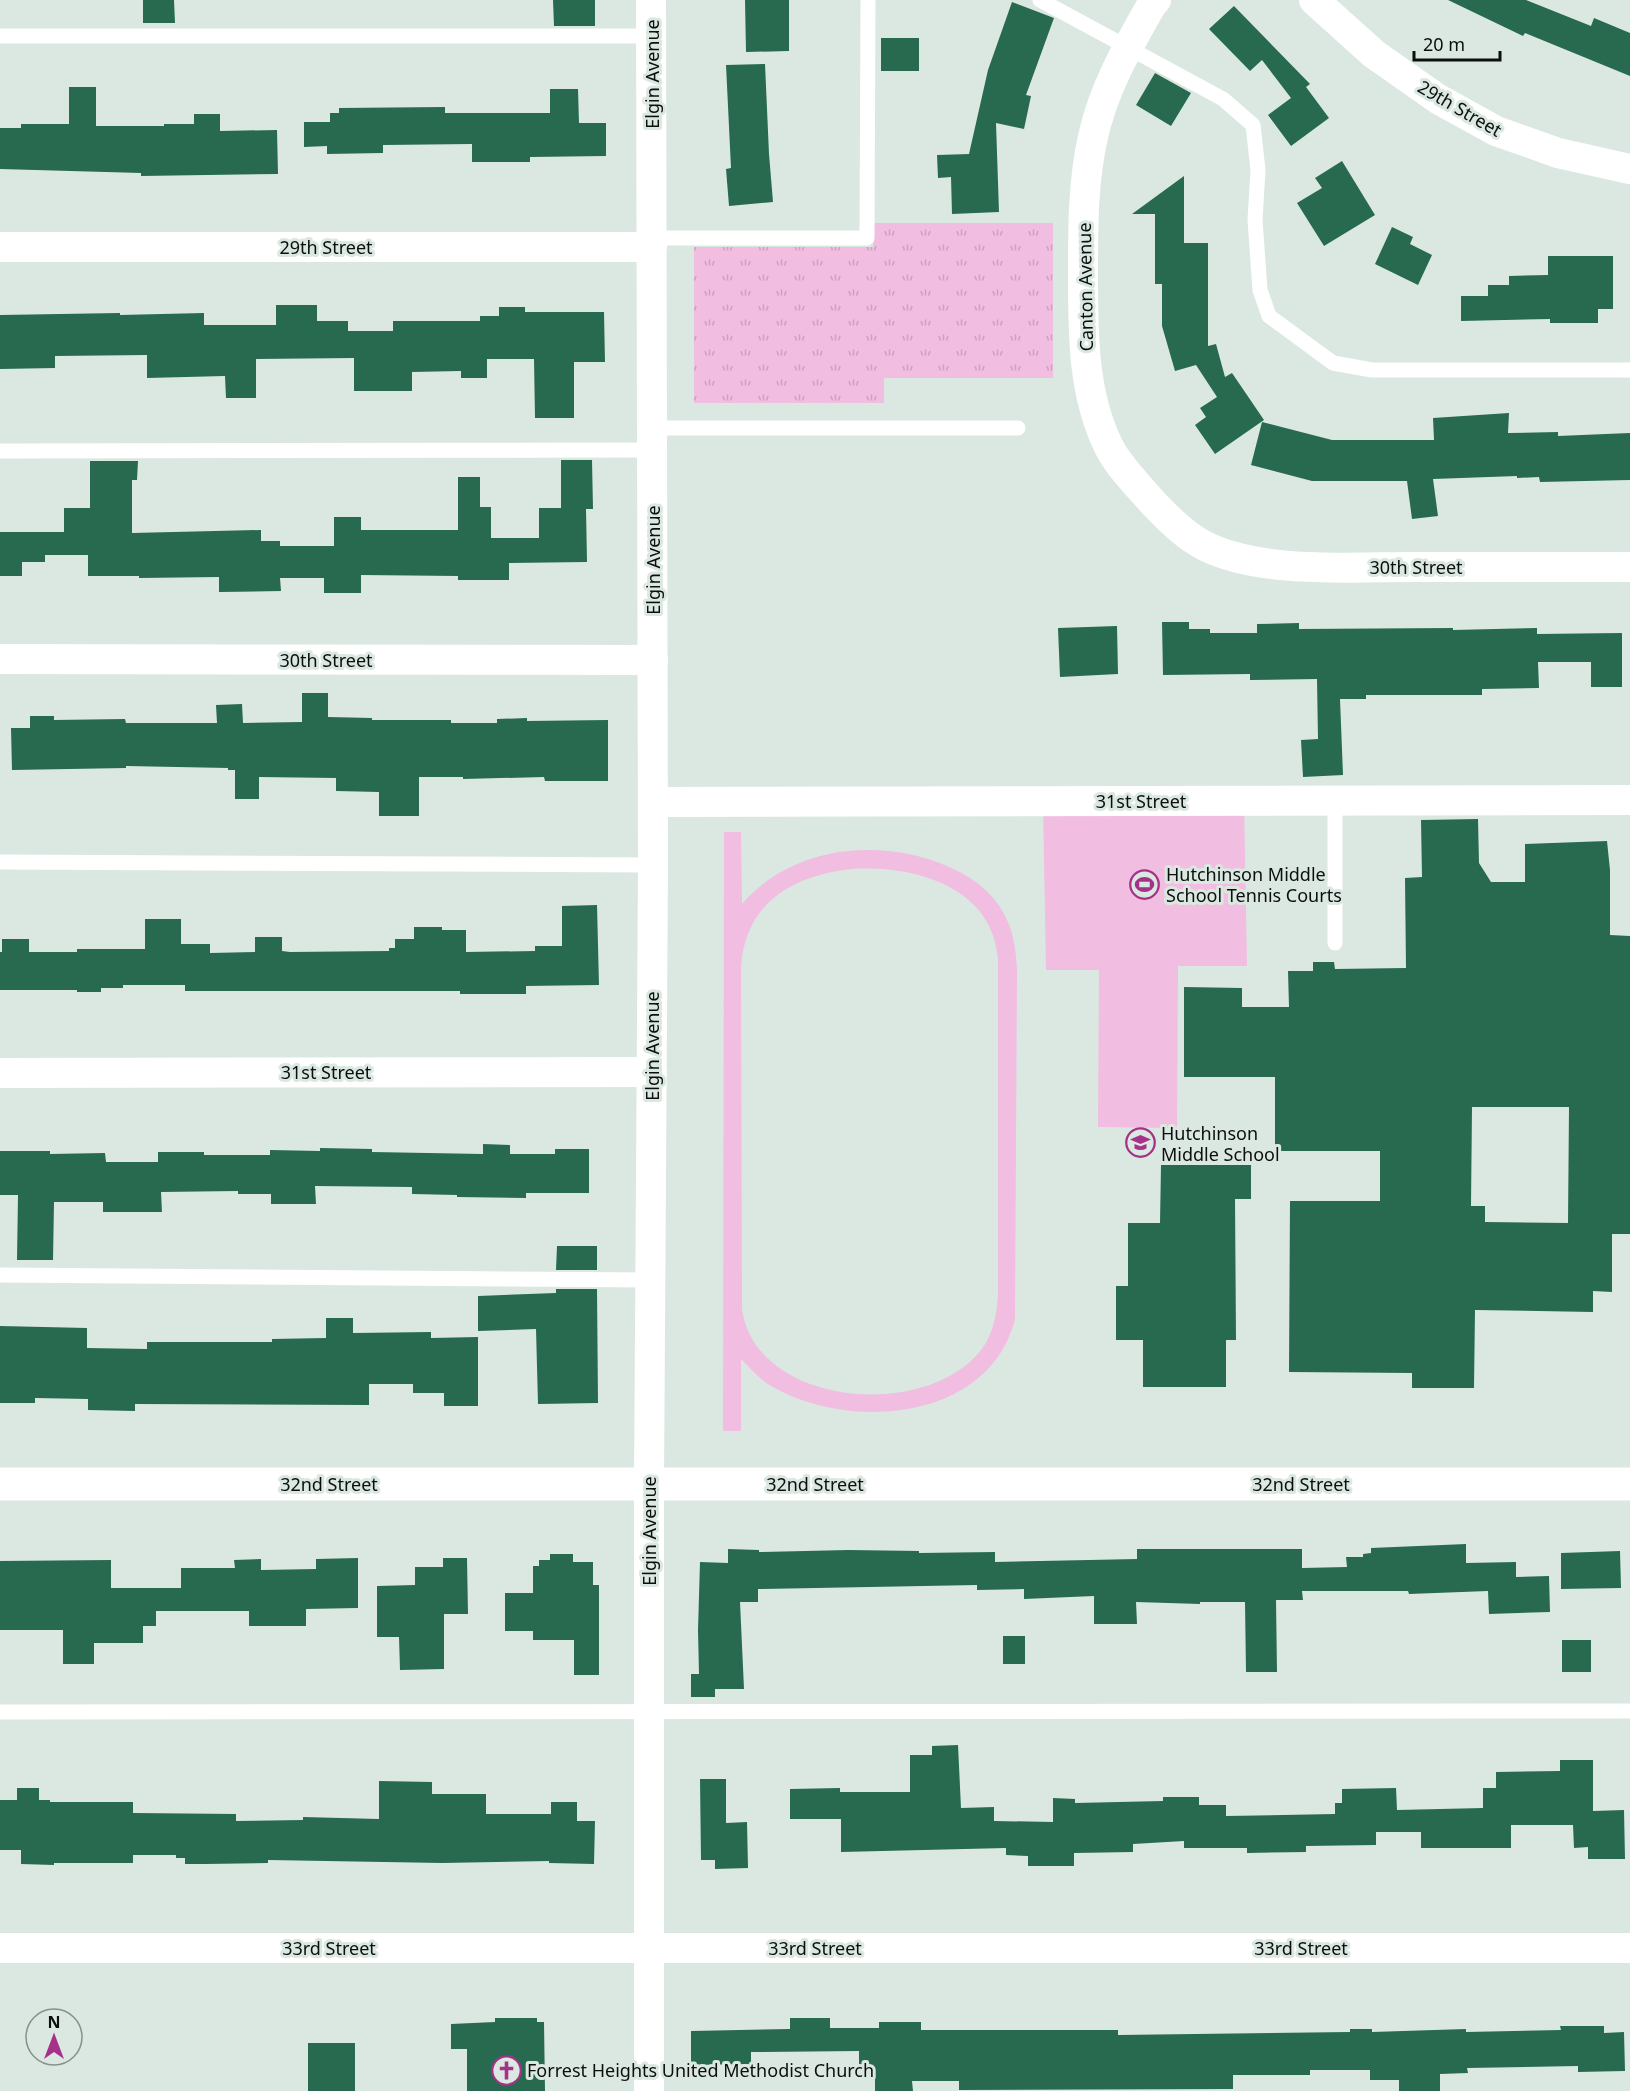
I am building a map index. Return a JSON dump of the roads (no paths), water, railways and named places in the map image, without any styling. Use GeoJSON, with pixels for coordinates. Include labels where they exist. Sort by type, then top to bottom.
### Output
{"type":"FeatureCollection","features":[{"type":"Feature","properties":{"kind":"street","name":"Elgin Avenue"},"geometry":{"type":"LineString","coordinates":[[649,2091],[652,1072],[651,0]]}},
{"type":"Feature","properties":{"kind":"street","name":"Canton Avenue"},"geometry":{"type":"LineString","coordinates":[[1156,0],[1128,47],[1108,87],[1093,136],[1085,178],[1083,341],[1092,400],[1110,448],[1132,479],[1158,509],[1205,546]]}},
{"type":"Feature","properties":{"kind":"street","name":"29th Street"},"geometry":{"type":"LineString","coordinates":[[1314,0],[1374,54],[1438,99],[1496,131],[1558,153],[1630,169]]}},
{"type":"Feature","properties":{"kind":"street","name":"29th Street"},"geometry":{"type":"LineString","coordinates":[[0,248],[652,243]]}},
{"type":"Feature","properties":{"kind":"street","name":"30th Street"},"geometry":{"type":"LineString","coordinates":[[1205,546],[1243,558],[1275,564],[1346,567],[1630,567]]}},
{"type":"Feature","properties":{"kind":"street","name":"30th Street"},"geometry":{"type":"LineString","coordinates":[[0,659],[652,660]]}},
{"type":"Feature","properties":{"kind":"street","name":"31st Street"},"geometry":{"type":"LineString","coordinates":[[652,802],[1630,800]]}},
{"type":"Feature","properties":{"kind":"street","name":"31st Street"},"geometry":{"type":"LineString","coordinates":[[0,1073],[652,1072]]}},
{"type":"Feature","properties":{"kind":"street","name":"32nd Street"},"geometry":{"type":"LineString","coordinates":[[0,1484],[1630,1484]]}},
{"type":"Feature","properties":{"kind":"street","name":"33rd Street"},"geometry":{"type":"LineString","coordinates":[[0,1948],[1630,1948]]}},
{"type":"Feature","properties":{"kind":"lane"},"geometry":{"type":"LineString","coordinates":[[652,243],[867,238],[868,0]]}},
{"type":"Feature","properties":{"kind":"lane"},"geometry":{"type":"LineString","coordinates":[[1040,0],[1223,99],[1253,125],[1258,170],[1255,220],[1260,290],[1269,316],[1333,363],[1372,370],[1630,370]]}},
{"type":"Feature","properties":{"kind":"lane"},"geometry":{"type":"LineString","coordinates":[[0,36],[652,36]]}},
{"type":"Feature","properties":{"kind":"lane"},"geometry":{"type":"LineString","coordinates":[[0,451],[652,439],[1018,429]]}},
{"type":"Feature","properties":{"kind":"lane"},"geometry":{"type":"LineString","coordinates":[[1335,801],[1335,943]]}},
{"type":"Feature","properties":{"kind":"lane"},"geometry":{"type":"LineString","coordinates":[[0,862],[652,865]]}},
{"type":"Feature","properties":{"kind":"lane"},"geometry":{"type":"LineString","coordinates":[[0,1275],[651,1280]]}},
{"type":"Feature","properties":{"kind":"lane"},"geometry":{"type":"LineString","coordinates":[[0,1712],[1630,1711]]}},
{"type":"Feature","properties":{"kind":"place","name":"Hutchinson Middle School Tennis Courts"},"geometry":{"type":"Point","coordinates":[1145,884]}},
{"type":"Feature","properties":{"kind":"place","name":"Hutchinson Middle School"},"geometry":{"type":"Point","coordinates":[1140,1143]}},
{"type":"Feature","properties":{"kind":"place","name":"Forrest Heights United Methodist Church"},"geometry":{"type":"Point","coordinates":[506,2070]}}]}
